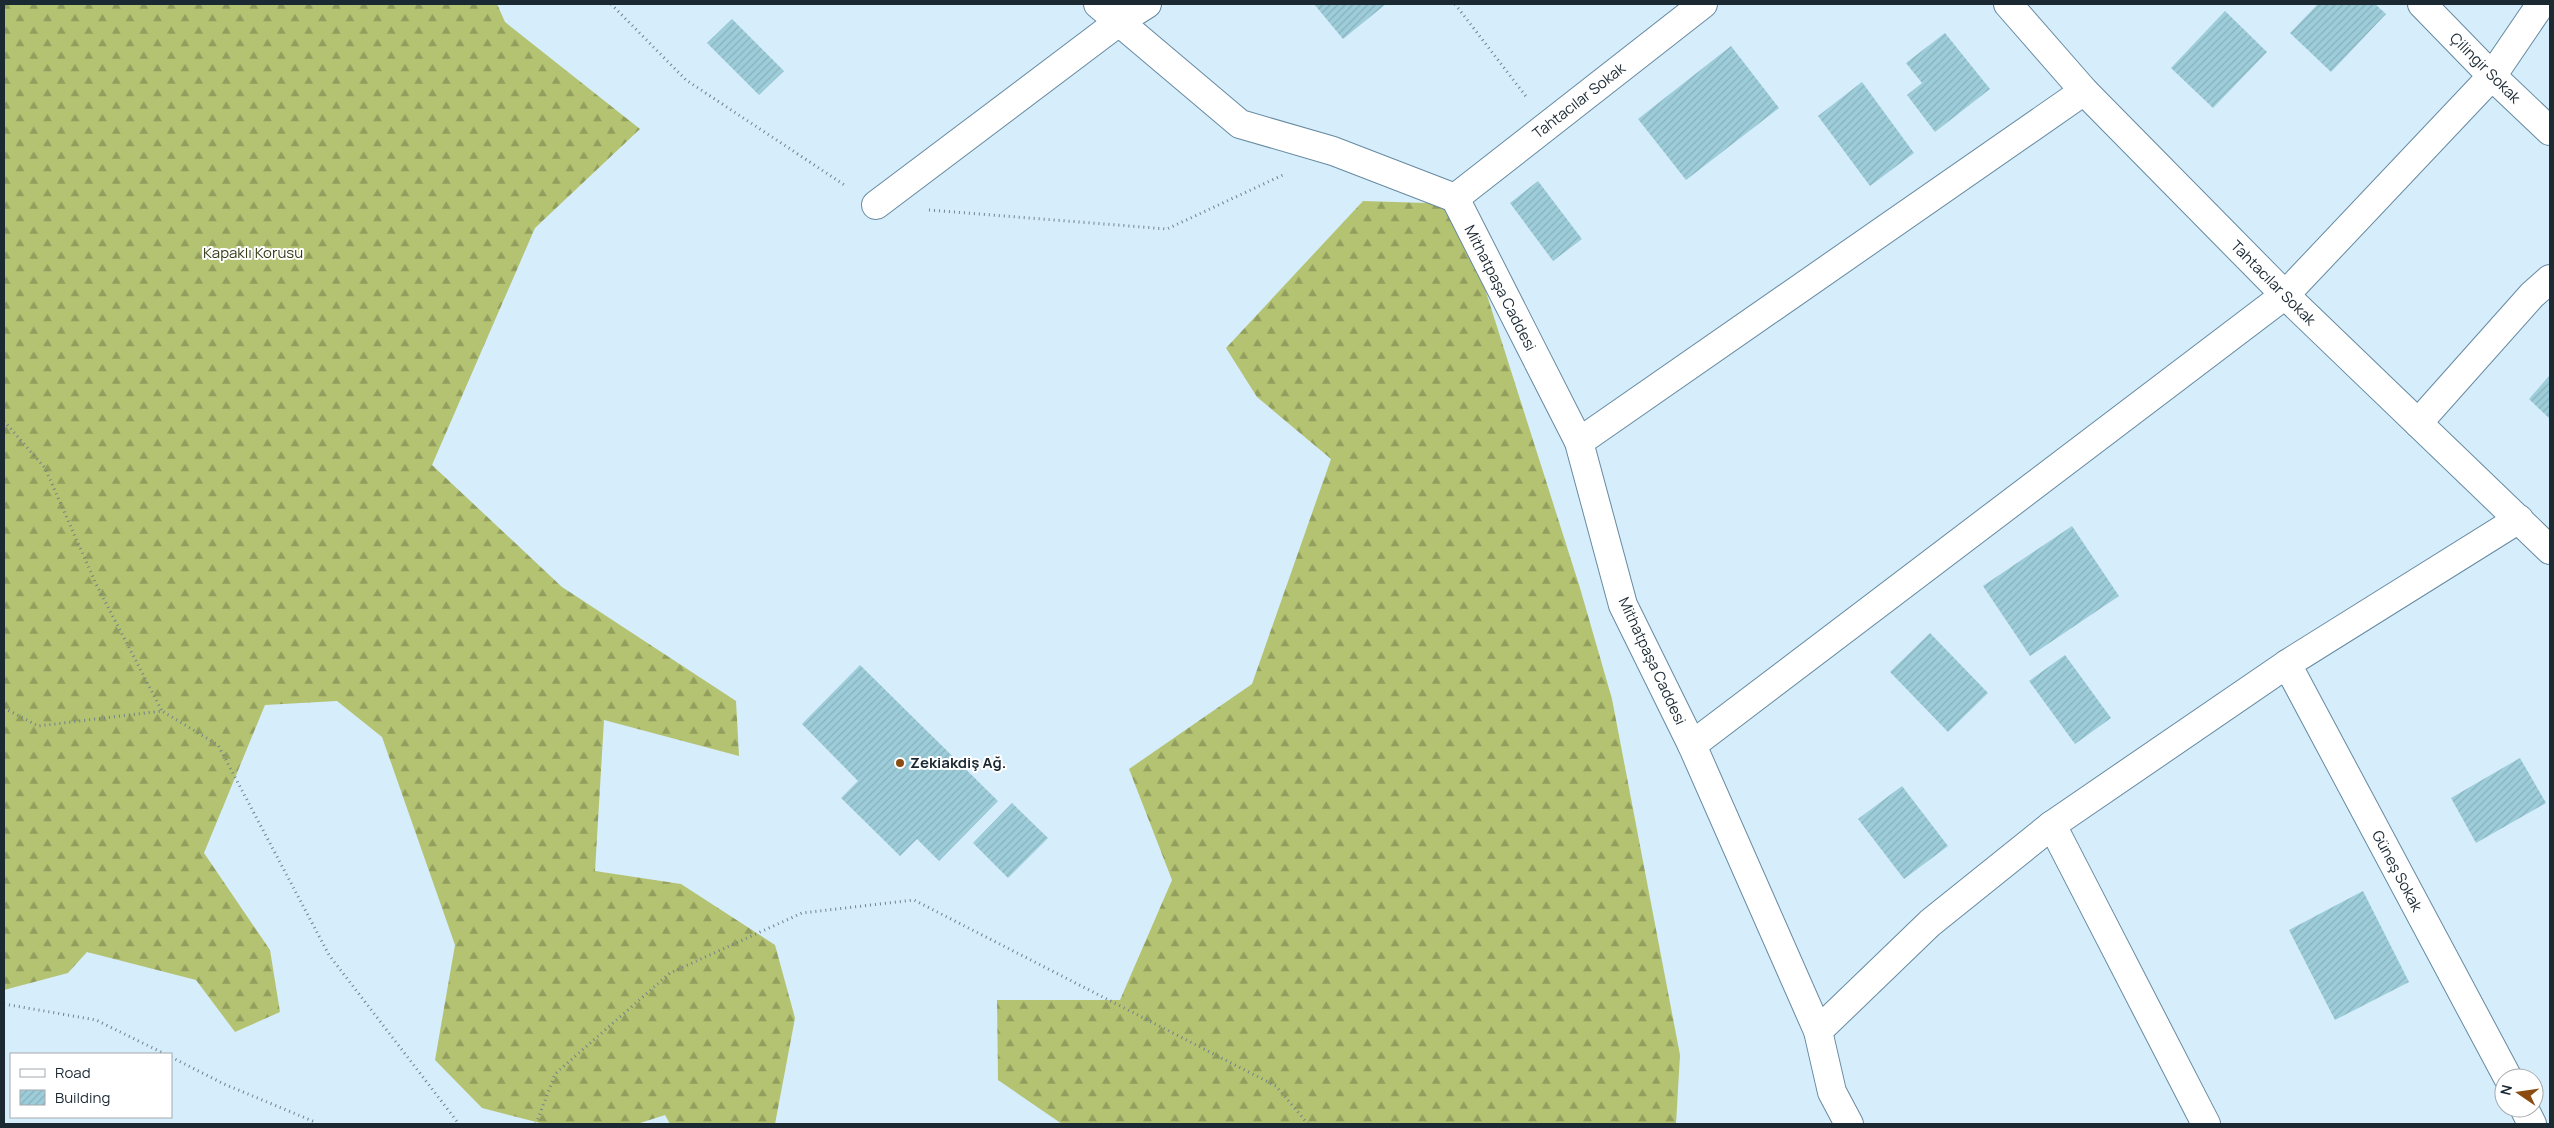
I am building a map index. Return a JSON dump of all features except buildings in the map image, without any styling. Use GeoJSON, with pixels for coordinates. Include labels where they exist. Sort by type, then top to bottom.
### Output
{"type":"FeatureCollection","features":[{"type":"Feature","properties":{"kind":"street"},"geometry":{"type":"LineString","coordinates":[[1098,4],[1240,124],[1333,151],[1455,198]]}},
{"type":"Feature","properties":{"kind":"street"},"geometry":{"type":"LineString","coordinates":[[876,205],[1120,21],[1147,4]]}},
{"type":"Feature","properties":{"kind":"street","name":"Tahtacılar Sokak"},"geometry":{"type":"LineString","coordinates":[[1455,198],[1703,4]]}},
{"type":"Feature","properties":{"kind":"street","name":"Tahtacılar Sokak"},"geometry":{"type":"LineString","coordinates":[[2008,4],[2084,91],[2285,295],[2550,550]]}},
{"type":"Feature","properties":{"kind":"street","name":"Çilingir Sokak"},"geometry":{"type":"LineString","coordinates":[[2422,4],[2492,76],[2550,131]]}},
{"type":"Feature","properties":{"kind":"street"},"geometry":{"type":"LineString","coordinates":[[1692,745],[2285,295],[2492,76],[2541,4]]}},
{"type":"Feature","properties":{"kind":"street"},"geometry":{"type":"LineString","coordinates":[[1579,442],[2084,91]]}},
{"type":"Feature","properties":{"kind":"street","name":"Mithatpaşa Caddesi"},"geometry":{"type":"LineString","coordinates":[[1455,198],[1579,442],[1623,605],[1692,745],[1818,1031],[1832,1092],[1849,1124]]}},
{"type":"Feature","properties":{"kind":"street"},"geometry":{"type":"LineString","coordinates":[[2418,423],[2532,295],[2550,279]]}},
{"type":"Feature","properties":{"kind":"street"},"geometry":{"type":"LineString","coordinates":[[1818,1031],[1930,924],[2052,824],[2287,664],[2518,519]]}},
{"type":"Feature","properties":{"kind":"street","name":"Güneş Sokak"},"geometry":{"type":"LineString","coordinates":[[2287,664],[2503,1068]]}},
{"type":"Feature","properties":{"kind":"street"},"geometry":{"type":"LineString","coordinates":[[2052,824],[2206,1124]]}},
{"type":"Feature","properties":{"kind":"path"},"geometry":{"type":"LineString","coordinates":[[1455,4],[1548,125]]}},
{"type":"Feature","properties":{"kind":"path"},"geometry":{"type":"LineString","coordinates":[[4,421],[45,468],[96,584],[162,711],[218,745],[329,955],[459,1124]]}},
{"type":"Feature","properties":{"kind":"path"},"geometry":{"type":"LineString","coordinates":[[4,708],[38,726],[162,711]]}},
{"type":"Feature","properties":{"kind":"path"},"geometry":{"type":"LineString","coordinates":[[536,1124],[555,1074],[670,973],[802,913],[914,900],[1276,1086],[1308,1124]]}},
{"type":"Feature","properties":{"kind":"path"},"geometry":{"type":"LineString","coordinates":[[4,1004],[96,1020],[163,1053]]}},
{"type":"Feature","properties":{"kind":"path"},"geometry":{"type":"LineString","coordinates":[[172,1058],[224,1084],[315,1122]]}},
{"type":"Feature","properties":{"kind":"green space","name":"Kapaklı Korusu"},"geometry":{"type":"Polygon","coordinates":[[[4,4],[497,4],[505,22],[640,129],[535,228],[432,465],[562,587],[736,701],[739,756],[604,720],[595,871],[681,884],[775,945],[795,1018],[775,1124],[670,1124],[665,1115],[637,1124],[544,1124],[482,1108],[435,1060],[455,945],[382,737],[337,701],[265,705],[204,853],[270,950],[280,1012],[235,1032],[196,980],[87,952],[68,973],[4,990],[4,4]]]}},
{"type":"Feature","properties":{"kind":"green space"},"geometry":{"type":"Polygon","coordinates":[[[1363,201],[1458,204],[1580,588],[1612,699],[1680,1055],[1676,1124],[1062,1124],[998,1080],[997,1000],[1120,1000],[1172,880],[1129,769],[1252,684],[1331,459],[1257,397],[1226,348],[1363,201]]]}},
{"type":"Feature","properties":{"kind":"place","name":"Zekiakdiş Ağ."},"geometry":{"type":"Point","coordinates":[900,763]}}]}
